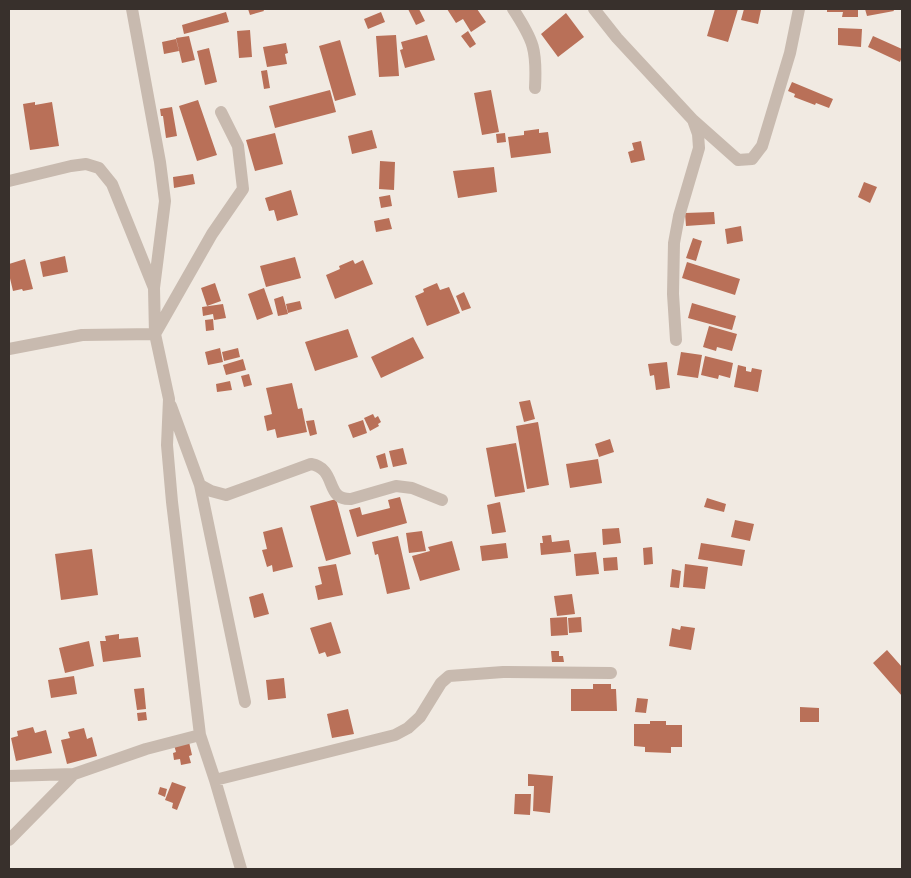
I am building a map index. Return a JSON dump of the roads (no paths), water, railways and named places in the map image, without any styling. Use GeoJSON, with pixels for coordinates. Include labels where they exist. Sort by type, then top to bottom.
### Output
{"type":"FeatureCollection","features":[{"type":"Feature","properties":{"kind":"street"},"geometry":{"type":"LineString","coordinates":[[132,9],[160,162],[165,202],[154,288],[155,334],[169,399],[200,485],[245,702]]}},
{"type":"Feature","properties":{"kind":"street"},"geometry":{"type":"LineString","coordinates":[[514,9],[534,45],[537,64],[535,88]]}},
{"type":"Feature","properties":{"kind":"street"},"geometry":{"type":"LineString","coordinates":[[594,9],[617,38],[693,120],[738,160],[752,159],[762,146],[790,53],[799,9]]}},
{"type":"Feature","properties":{"kind":"street"},"geometry":{"type":"LineString","coordinates":[[155,334],[212,234],[243,189],[238,146],[221,112]]}},
{"type":"Feature","properties":{"kind":"street"},"geometry":{"type":"LineString","coordinates":[[676,340],[672,294],[674,243],[679,216],[699,148],[698,134],[693,120]]}},
{"type":"Feature","properties":{"kind":"street"},"geometry":{"type":"LineString","coordinates":[[9,181],[71,166],[86,164],[99,168],[112,184],[154,288]]}},
{"type":"Feature","properties":{"kind":"street"},"geometry":{"type":"LineString","coordinates":[[9,349],[82,335],[155,334]]}},
{"type":"Feature","properties":{"kind":"street"},"geometry":{"type":"LineString","coordinates":[[169,399],[167,445],[200,735],[241,869]]}},
{"type":"Feature","properties":{"kind":"street"},"geometry":{"type":"LineString","coordinates":[[200,485],[211,491],[226,495],[311,464],[319,466],[326,472],[336,495],[343,499],[350,499],[396,486],[412,488],[442,500]]}},
{"type":"Feature","properties":{"kind":"street"},"geometry":{"type":"LineString","coordinates":[[215,780],[395,735],[408,728],[420,716],[441,683],[449,676],[503,672],[611,673]]}},
{"type":"Feature","properties":{"kind":"street"},"geometry":{"type":"LineString","coordinates":[[9,776],[74,774],[146,749],[200,735]]}},
{"type":"Feature","properties":{"kind":"street"},"geometry":{"type":"LineString","coordinates":[[9,840],[74,774]]}}]}
